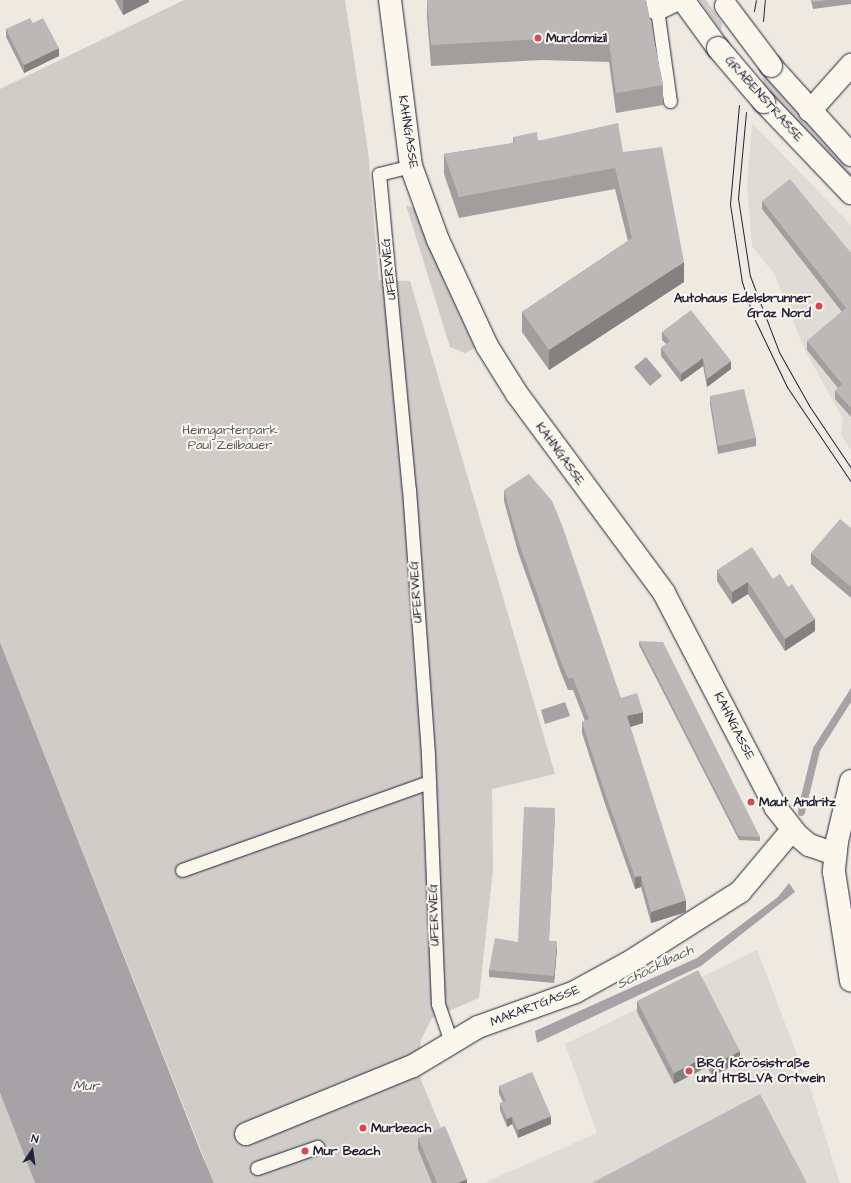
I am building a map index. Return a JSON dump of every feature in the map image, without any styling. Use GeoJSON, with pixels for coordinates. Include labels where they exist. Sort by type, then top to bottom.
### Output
{"type":"FeatureCollection","features":[{"type":"Feature","properties":{"kind":"street","name":"KAHNGASSE"},"geometry":{"type":"LineString","coordinates":[[390,0],[412,166],[438,240],[504,375],[664,593],[776,808],[799,836]]}},
{"type":"Feature","properties":{"kind":"street"},"geometry":{"type":"LineString","coordinates":[[647,4],[676,0]]}},
{"type":"Feature","properties":{"kind":"street","name":"GRABENSTRASSE"},"geometry":{"type":"LineString","coordinates":[[683,0],[718,48],[764,102],[851,193]]}},
{"type":"Feature","properties":{"kind":"street","name":"GRABENSTRASSE"},"geometry":{"type":"LineString","coordinates":[[724,3],[771,66],[851,155]]}},
{"type":"Feature","properties":{"kind":"street"},"geometry":{"type":"LineString","coordinates":[[810,110],[851,65]]}},
{"type":"Feature","properties":{"kind":"street"},"geometry":{"type":"LineString","coordinates":[[851,780],[835,854],[843,890],[851,981]]}},
{"type":"Feature","properties":{"kind":"street"},"geometry":{"type":"LineString","coordinates":[[799,836],[835,854]]}},
{"type":"Feature","properties":{"kind":"street","name":"MAKARTGASSE"},"geometry":{"type":"LineString","coordinates":[[246,1134],[413,1066],[451,1041],[575,992],[724,904],[753,880],[799,836]]}},
{"type":"Feature","properties":{"kind":"lane"},"geometry":{"type":"LineString","coordinates":[[647,4],[670,102]]}},
{"type":"Feature","properties":{"kind":"lane","name":"UFERWEG"},"geometry":{"type":"LineString","coordinates":[[412,166],[379,174],[402,395],[429,782],[438,1004],[451,1041]]}},
{"type":"Feature","properties":{"kind":"lane"},"geometry":{"type":"LineString","coordinates":[[182,870],[429,782]]}},
{"type":"Feature","properties":{"kind":"lane"},"geometry":{"type":"LineString","coordinates":[[257,1168],[317,1147]]}},
{"type":"Feature","properties":{"kind":"shaded area","name":"Autohaus Edelsbrunner Graz Nord"},"geometry":{"type":"Polygon","coordinates":[[[752,123],[851,225],[851,450],[841,435],[843,419],[805,350],[775,275],[752,246],[747,185],[752,123]]]}},
{"type":"Feature","properties":{"kind":"shaded area","name":"BRG Körösistraße und HTBLVA Ortwein"},"geometry":{"type":"Polygon","coordinates":[[[757,950],[811,1091],[840,1183],[484,1183],[597,1133],[565,1044],[757,950]]]}},
{"type":"Feature","properties":{"kind":"green space","name":"Heimgartenpark Paul Zeilbauer"},"geometry":{"type":"Polygon","coordinates":[[[184,0],[345,0],[368,151],[379,280],[410,281],[555,774],[492,789],[493,870],[479,998],[432,1018],[421,1040],[420,1051],[255,1118],[276,1134],[293,1122],[419,1075],[464,1183],[214,1183],[0,642],[0,89],[184,0]]]}},
{"type":"Feature","properties":{"kind":"green space"},"geometry":{"type":"Polygon","coordinates":[[[699,0],[706,0],[722,23],[721,31],[699,0]]]}},
{"type":"Feature","properties":{"kind":"green space"},"geometry":{"type":"Polygon","coordinates":[[[764,75],[851,172],[851,180],[762,83],[764,75]]]}},
{"type":"Feature","properties":{"kind":"green space"},"geometry":{"type":"Polygon","coordinates":[[[406,205],[418,210],[444,281],[475,348],[465,353],[450,347],[406,205]]]}},
{"type":"Feature","properties":{"kind":"green space"},"geometry":{"type":"Polygon","coordinates":[[[0,1093],[35,1183],[0,1183],[0,1093]]]}},
{"type":"Feature","properties":{"kind":"water"},"geometry":{"type":"Polygon","coordinates":[[[646,357],[662,376],[650,386],[634,367],[646,357]]]}},
{"type":"Feature","properties":{"kind":"water","name":"Mur"},"geometry":{"type":"Polygon","coordinates":[[[0,642],[214,1183],[35,1183],[0,1093],[0,642]]]}},
{"type":"Feature","properties":{"kind":"water"},"geometry":{"type":"Polygon","coordinates":[[[851,688],[851,702],[820,751],[806,808],[798,809],[813,748],[851,688]]]}},
{"type":"Feature","properties":{"kind":"water"},"geometry":{"type":"Polygon","coordinates":[[[565,702],[570,716],[545,724],[541,710],[565,702]]]}},
{"type":"Feature","properties":{"kind":"water","name":"Schöcklbach"},"geometry":{"type":"Polygon","coordinates":[[[789,883],[795,892],[701,966],[537,1043],[535,1031],[697,958],[778,897],[789,883]]]}},
{"type":"Feature","properties":{"kind":"building","name":"Murdomizil"},"geometry":{"type":"Polygon","coordinates":[[[427,0],[646,0],[663,85],[616,93],[609,42],[542,39],[431,45],[427,0]]]}},
{"type":"Feature","properties":{"kind":"building"},"geometry":{"type":"Polygon","coordinates":[[[812,0],[828,0],[813,2],[812,0]]]}},
{"type":"Feature","properties":{"kind":"building"},"geometry":{"type":"Polygon","coordinates":[[[30,18],[33,23],[43,18],[59,48],[24,65],[6,29],[30,18]]]}},
{"type":"Feature","properties":{"kind":"building"},"geometry":{"type":"Polygon","coordinates":[[[618,123],[623,152],[662,147],[684,262],[549,350],[522,312],[632,238],[615,168],[459,197],[444,154],[515,143],[513,137],[537,132],[538,141],[618,123]]]}},
{"type":"Feature","properties":{"kind":"building"},"geometry":{"type":"Polygon","coordinates":[[[790,179],[851,253],[851,408],[835,391],[842,384],[807,341],[846,308],[762,201],[790,179]]]}},
{"type":"Feature","properties":{"kind":"building"},"geometry":{"type":"Polygon","coordinates":[[[691,310],[731,361],[707,379],[703,358],[681,374],[661,348],[670,341],[662,332],[691,310]]]}},
{"type":"Feature","properties":{"kind":"building"},"geometry":{"type":"Polygon","coordinates":[[[744,389],[756,438],[718,446],[710,396],[744,389]]]}},
{"type":"Feature","properties":{"kind":"building"},"geometry":{"type":"Polygon","coordinates":[[[529,474],[552,501],[562,525],[621,698],[637,693],[643,712],[627,716],[686,900],[651,912],[641,876],[635,877],[605,793],[582,722],[589,719],[573,678],[568,678],[561,662],[518,540],[504,490],[529,474]]]}},
{"type":"Feature","properties":{"kind":"building"},"geometry":{"type":"Polygon","coordinates":[[[840,519],[851,528],[851,587],[811,553],[840,519]]]}},
{"type":"Feature","properties":{"kind":"building"},"geometry":{"type":"Polygon","coordinates":[[[752,547],[773,579],[780,574],[788,587],[792,584],[815,619],[785,639],[748,582],[732,592],[717,570],[752,547]]]}},
{"type":"Feature","properties":{"kind":"building"},"geometry":{"type":"Polygon","coordinates":[[[639,641],[663,642],[760,837],[739,836],[639,641]]]}},
{"type":"Feature","properties":{"kind":"building"},"geometry":{"type":"Polygon","coordinates":[[[524,807],[555,808],[549,941],[557,941],[554,976],[489,970],[495,938],[518,942],[524,807]]]}},
{"type":"Feature","properties":{"kind":"building"},"geometry":{"type":"Polygon","coordinates":[[[698,970],[740,1051],[712,1065],[707,1056],[674,1073],[637,1001],[698,970]]]}},
{"type":"Feature","properties":{"kind":"building"},"geometry":{"type":"Polygon","coordinates":[[[532,1072],[551,1116],[518,1130],[512,1117],[507,1119],[500,1103],[506,1101],[499,1086],[532,1072]]]}},
{"type":"Feature","properties":{"kind":"building"},"geometry":{"type":"Polygon","coordinates":[[[760,1094],[807,1183],[592,1183],[760,1094]]]}},
{"type":"Feature","properties":{"kind":"building"},"geometry":{"type":"Polygon","coordinates":[[[445,1126],[467,1179],[458,1183],[437,1183],[418,1138],[445,1126]]]}},
{"type":"Feature","properties":{"kind":"waterway","name":"Schöcklbach"},"geometry":{"type":"LineString","coordinates":[[801,812],[804,799]]}},
{"type":"Feature","properties":{"kind":"tram line"},"geometry":{"type":"LineString","coordinates":[[754,11],[756,0]]}},
{"type":"Feature","properties":{"kind":"tram line"},"geometry":{"type":"LineString","coordinates":[[763,21],[765,0]]}},
{"type":"Feature","properties":{"kind":"tram line"},"geometry":{"type":"LineString","coordinates":[[739,105],[730,204],[742,282],[753,316],[787,387],[851,482]]}},
{"type":"Feature","properties":{"kind":"tram line"},"geometry":{"type":"LineString","coordinates":[[746,112],[738,198],[750,276],[779,352],[810,407],[851,468]]}},
{"type":"Feature","properties":{"kind":"place","name":"Murdomizil"},"geometry":{"type":"Point","coordinates":[538,38]}},
{"type":"Feature","properties":{"kind":"place","name":"Autohaus Edelsbrunner Graz Nord"},"geometry":{"type":"Point","coordinates":[819,306]}},
{"type":"Feature","properties":{"kind":"place","name":"Maut Andritz"},"geometry":{"type":"Point","coordinates":[751,802]}},
{"type":"Feature","properties":{"kind":"place","name":"BRG Körösistraße und HTBLVA Ortwein"},"geometry":{"type":"Point","coordinates":[689,1071]}},
{"type":"Feature","properties":{"kind":"place","name":"Murbeach"},"geometry":{"type":"Point","coordinates":[363,1128]}},
{"type":"Feature","properties":{"kind":"place","name":"Mur Beach"},"geometry":{"type":"Point","coordinates":[305,1151]}}]}
